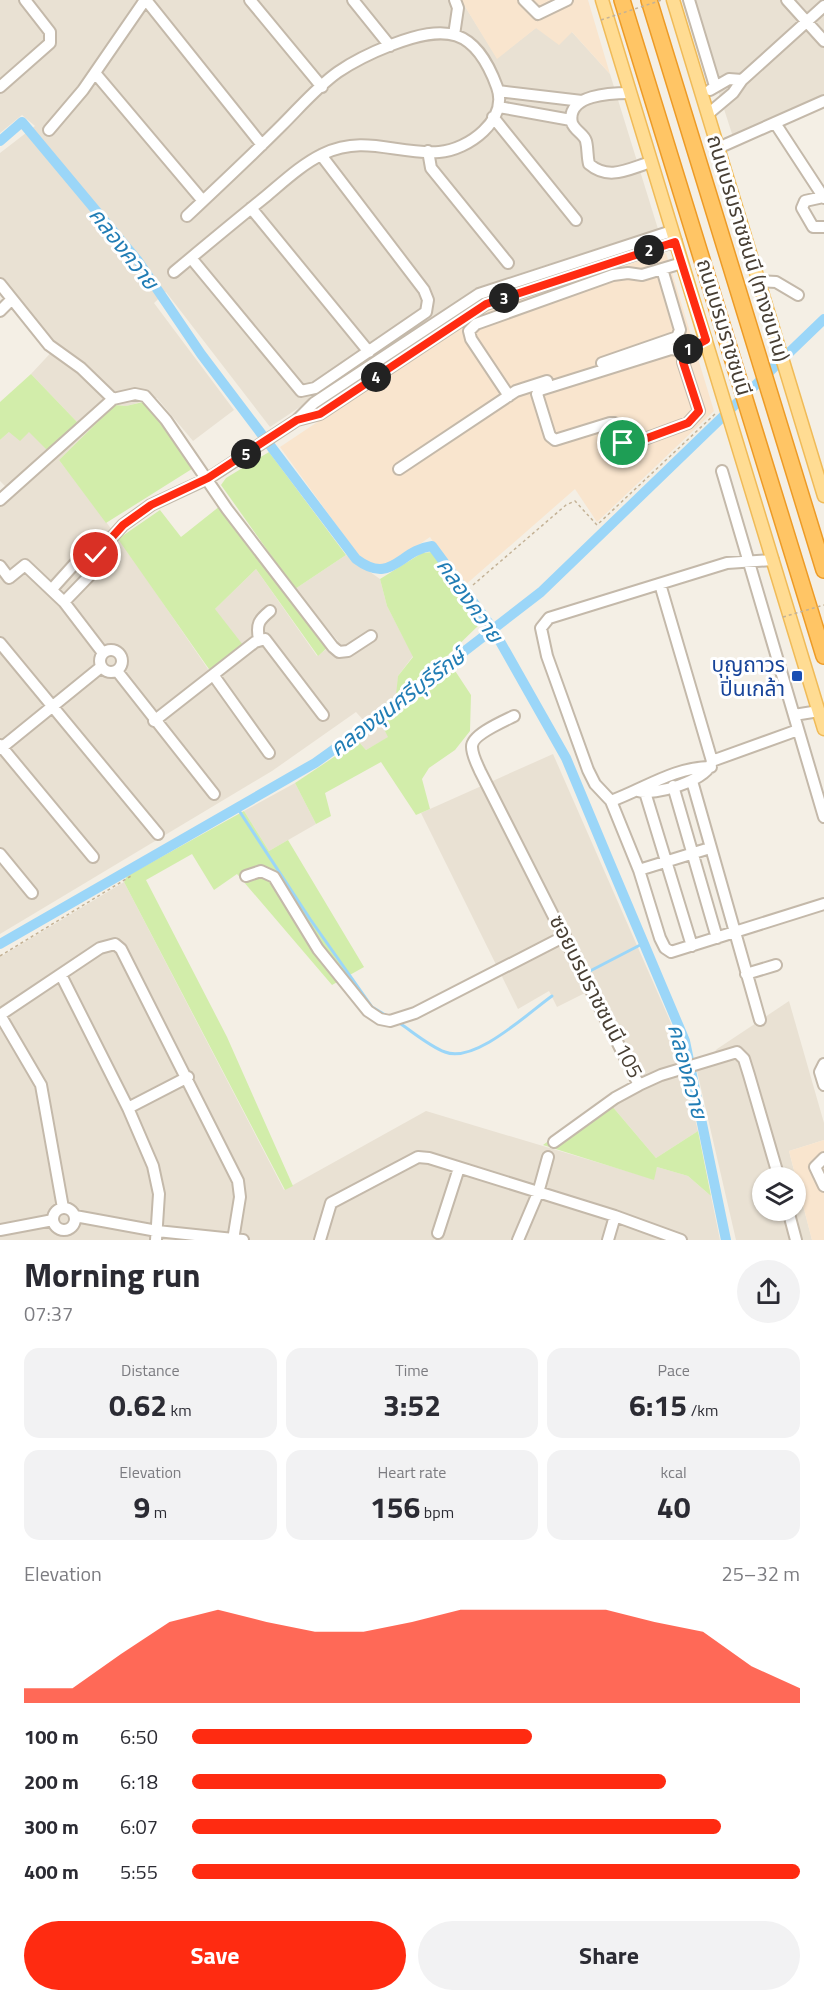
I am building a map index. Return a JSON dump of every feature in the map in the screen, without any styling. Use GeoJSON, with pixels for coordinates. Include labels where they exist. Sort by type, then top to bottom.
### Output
{"type":"FeatureCollection","features":[{"type":"Feature","properties":{"kind":"highway","name":"ถนนบรมราชชนนี"},"geometry":{"type":"LineString","coordinates":[[622,0],[742,383],[824,656]]}},
{"type":"Feature","properties":{"kind":"highway","name":"ถนนบรมราชชนนี"},"geometry":{"type":"LineString","coordinates":[[649,0],[824,570]]}},
{"type":"Feature","properties":{"kind":"main road"},"geometry":{"type":"LineString","coordinates":[[602,0],[706,340],[721,406],[732,424],[824,729]]}},
{"type":"Feature","properties":{"kind":"main road","name":"ถนนบรมราชชนนี (ทางขนาน)"},"geometry":{"type":"LineString","coordinates":[[673,0],[824,496]]}},
{"type":"Feature","properties":{"kind":"street"},"geometry":{"type":"LineString","coordinates":[[0,87],[50,43],[50,32],[25,0]]}},
{"type":"Feature","properties":{"kind":"street"},"geometry":{"type":"LineString","coordinates":[[49,130],[95,73],[146,0],[262,145]]}},
{"type":"Feature","properties":{"kind":"street"},"geometry":{"type":"LineString","coordinates":[[250,0],[322,87]]}},
{"type":"Feature","properties":{"kind":"street"},"geometry":{"type":"LineString","coordinates":[[353,0],[390,46]]}},
{"type":"Feature","properties":{"kind":"street"},"geometry":{"type":"LineString","coordinates":[[454,35],[458,8],[455,0]]}},
{"type":"Feature","properties":{"kind":"street"},"geometry":{"type":"LineString","coordinates":[[524,0],[538,15],[567,0]]}},
{"type":"Feature","properties":{"kind":"street"},"geometry":{"type":"LineString","coordinates":[[689,0],[715,86]]}},
{"type":"Feature","properties":{"kind":"street"},"geometry":{"type":"LineString","coordinates":[[787,0],[824,41]]}},
{"type":"Feature","properties":{"kind":"street"},"geometry":{"type":"LineString","coordinates":[[708,114],[824,6]]}},
{"type":"Feature","properties":{"kind":"street"},"geometry":{"type":"LineString","coordinates":[[174,272],[251,208],[321,155],[338,147],[362,144],[428,151],[454,150],[480,133],[499,107],[498,91],[479,50],[446,32],[420,34],[338,72],[187,216]]}},
{"type":"Feature","properties":{"kind":"street"},"geometry":{"type":"LineString","coordinates":[[95,73],[204,201]]}},
{"type":"Feature","properties":{"kind":"street"},"geometry":{"type":"LineString","coordinates":[[702,94],[729,79],[742,80]]}},
{"type":"Feature","properties":{"kind":"street"},"geometry":{"type":"LineString","coordinates":[[498,91],[582,101]]}},
{"type":"Feature","properties":{"kind":"street"},"geometry":{"type":"LineString","coordinates":[[630,93],[592,96],[582,101],[574,110],[571,120],[587,143],[589,164],[599,172],[609,175],[651,162]]}},
{"type":"Feature","properties":{"kind":"street"},"geometry":{"type":"LineString","coordinates":[[718,148],[824,101]]}},
{"type":"Feature","properties":{"kind":"street"},"geometry":{"type":"LineString","coordinates":[[499,107],[571,120]]}},
{"type":"Feature","properties":{"kind":"street"},"geometry":{"type":"LineString","coordinates":[[493,117],[576,220]]}},
{"type":"Feature","properties":{"kind":"street"},"geometry":{"type":"LineString","coordinates":[[775,123],[824,197],[805,201],[802,208],[813,227],[824,227]]}},
{"type":"Feature","properties":{"kind":"street"},"geometry":{"type":"LineString","coordinates":[[428,151],[431,168],[508,263]]}},
{"type":"Feature","properties":{"kind":"street"},"geometry":{"type":"LineString","coordinates":[[191,258],[301,391],[315,388],[426,312],[428,300],[424,290],[321,155]]}},
{"type":"Feature","properties":{"kind":"street"},"geometry":{"type":"LineString","coordinates":[[251,208],[369,352]]}},
{"type":"Feature","properties":{"kind":"street"},"geometry":{"type":"LineString","coordinates":[[51,589],[80,559],[96,555],[123,525],[151,505],[208,478],[297,420],[320,414],[486,304],[674,236]]}},
{"type":"Feature","properties":{"kind":"street"},"geometry":{"type":"LineString","coordinates":[[509,396],[471,339],[469,331],[476,324],[612,275],[628,273],[642,275],[682,262]]}},
{"type":"Feature","properties":{"kind":"street"},"geometry":{"type":"LineString","coordinates":[[399,470],[509,396],[528,387],[677,337],[680,330],[662,269]]}},
{"type":"Feature","properties":{"kind":"street"},"geometry":{"type":"LineString","coordinates":[[759,281],[776,282],[798,295]]}},
{"type":"Feature","properties":{"kind":"street"},"geometry":{"type":"LineString","coordinates":[[0,284],[49,345],[81,368],[114,399]]}},
{"type":"Feature","properties":{"kind":"street"},"geometry":{"type":"LineString","coordinates":[[0,311],[12,299]]}},
{"type":"Feature","properties":{"kind":"street"},"geometry":{"type":"LineString","coordinates":[[685,351],[683,362],[699,411],[688,423],[631,444],[623,443],[615,423],[564,439],[555,440],[550,436],[537,394],[540,390],[671,349],[685,351],[706,340]]}},
{"type":"Feature","properties":{"kind":"street"},"geometry":{"type":"LineString","coordinates":[[0,500],[114,399],[135,394],[145,396],[166,420],[208,478],[227,509],[333,647],[339,652],[348,651],[371,636]]}},
{"type":"Feature","properties":{"kind":"street"},"geometry":{"type":"LineString","coordinates":[[722,471],[824,817]]}},
{"type":"Feature","properties":{"kind":"street"},"geometry":{"type":"LineString","coordinates":[[64,602],[94,571],[96,555]]}},
{"type":"Feature","properties":{"kind":"street"},"geometry":{"type":"LineString","coordinates":[[773,560],[727,563],[549,618],[541,628],[547,656],[588,770],[595,784],[611,801],[639,870],[665,948],[671,952],[824,904]]}},
{"type":"Feature","properties":{"kind":"street"},"geometry":{"type":"LineString","coordinates":[[0,566],[9,578],[25,565],[64,602],[103,653]]}},
{"type":"Feature","properties":{"kind":"street"},"geometry":{"type":"LineString","coordinates":[[660,584],[712,764]]}},
{"type":"Feature","properties":{"kind":"street"},"geometry":{"type":"LineString","coordinates":[[259,639],[257,627],[260,620],[270,611]]}},
{"type":"Feature","properties":{"kind":"street"},"geometry":{"type":"LineString","coordinates":[[154,721],[259,639],[265,639],[271,645],[322,715]]}},
{"type":"Feature","properties":{"kind":"street"},"geometry":{"type":"LineString","coordinates":[[0,643],[158,834]]}},
{"type":"Feature","properties":{"kind":"street"},"geometry":{"type":"LineString","coordinates":[[113,650],[120,654],[122,665],[117,671],[106,671],[101,667],[100,659],[103,653],[113,650]]}},
{"type":"Feature","properties":{"kind":"street"},"geometry":{"type":"LineString","coordinates":[[93,857],[1,747],[101,667]]}},
{"type":"Feature","properties":{"kind":"street"},"geometry":{"type":"LineString","coordinates":[[117,671],[154,721],[214,794]]}},
{"type":"Feature","properties":{"kind":"street"},"geometry":{"type":"LineString","coordinates":[[214,676],[269,753]]}},
{"type":"Feature","properties":{"kind":"street"},"geometry":{"type":"LineString","coordinates":[[794,715],[819,711]]}},
{"type":"Feature","properties":{"kind":"street","name":"ซอยบรมราชชนนี 105"},"geometry":{"type":"LineString","coordinates":[[514,716],[484,731],[473,742],[472,747],[480,771],[639,1085],[703,1061],[737,1052],[742,1055],[776,1167]]}},
{"type":"Feature","properties":{"kind":"street"},"geometry":{"type":"LineString","coordinates":[[611,801],[798,730]]}},
{"type":"Feature","properties":{"kind":"street"},"geometry":{"type":"LineString","coordinates":[[642,790],[692,781],[704,775],[712,764]]}},
{"type":"Feature","properties":{"kind":"street"},"geometry":{"type":"LineString","coordinates":[[692,781],[760,1020]]}},
{"type":"Feature","properties":{"kind":"street"},"geometry":{"type":"LineString","coordinates":[[673,786],[717,938]]}},
{"type":"Feature","properties":{"kind":"street"},"geometry":{"type":"LineString","coordinates":[[642,790],[667,861],[692,946]]}},
{"type":"Feature","properties":{"kind":"street"},"geometry":{"type":"LineString","coordinates":[[639,870],[710,848]]}},
{"type":"Feature","properties":{"kind":"street"},"geometry":{"type":"LineString","coordinates":[[0,854],[32,893]]}},
{"type":"Feature","properties":{"kind":"street"},"geometry":{"type":"LineString","coordinates":[[246,876],[261,871],[274,877],[318,949],[368,1011],[380,1019],[394,1020],[415,1013],[565,936]]}},
{"type":"Feature","properties":{"kind":"street"},"geometry":{"type":"LineString","coordinates":[[63,1208],[41,1085],[0,1015],[100,948],[114,944],[121,949],[188,1077],[238,1181],[240,1197],[237,1239],[157,1235],[75,1216]]}},
{"type":"Feature","properties":{"kind":"street"},"geometry":{"type":"LineString","coordinates":[[746,974],[776,965]]}},
{"type":"Feature","properties":{"kind":"street"},"geometry":{"type":"LineString","coordinates":[[61,975],[128,1108],[158,1179],[157,1235]]}},
{"type":"Feature","properties":{"kind":"street"},"geometry":{"type":"LineString","coordinates":[[824,1064],[820,1072],[824,1085]]}},
{"type":"Feature","properties":{"kind":"street"},"geometry":{"type":"LineString","coordinates":[[128,1108],[188,1077]]}},
{"type":"Feature","properties":{"kind":"street"},"geometry":{"type":"LineString","coordinates":[[554,1143],[615,1098],[639,1085]]}},
{"type":"Feature","properties":{"kind":"street"},"geometry":{"type":"LineString","coordinates":[[320,1240],[331,1203],[418,1157],[429,1158],[615,1216],[681,1240]]}},
{"type":"Feature","properties":{"kind":"street"},"geometry":{"type":"LineString","coordinates":[[518,1240],[538,1193],[548,1157]]}},
{"type":"Feature","properties":{"kind":"street"},"geometry":{"type":"LineString","coordinates":[[824,1158],[814,1167],[824,1186]]}},
{"type":"Feature","properties":{"kind":"street"},"geometry":{"type":"LineString","coordinates":[[438,1233],[459,1168]]}},
{"type":"Feature","properties":{"kind":"street"},"geometry":{"type":"LineString","coordinates":[[63,1208],[71,1210],[75,1216],[75,1224],[67,1235],[56,1227],[53,1220],[54,1213],[63,1208]]}},
{"type":"Feature","properties":{"kind":"street"},"geometry":{"type":"LineString","coordinates":[[608,1240],[615,1216]]}},
{"type":"Feature","properties":{"kind":"street"},"geometry":{"type":"LineString","coordinates":[[0,1230],[53,1220]]}},
{"type":"Feature","properties":{"kind":"street"},"geometry":{"type":"LineString","coordinates":[[791,1221],[796,1240]]}},
{"type":"Feature","properties":{"kind":"path"},"geometry":{"type":"LineString","coordinates":[[601,20],[662,0]]}},
{"type":"Feature","properties":{"kind":"path"},"geometry":{"type":"LineString","coordinates":[[473,585],[566,505],[575,501],[597,525],[721,406]]}},
{"type":"Feature","properties":{"kind":"path"},"geometry":{"type":"LineString","coordinates":[[783,617],[824,605]]}},
{"type":"Feature","properties":{"kind":"path"},"geometry":{"type":"LineString","coordinates":[[0,956],[131,876]]}},
{"type":"Feature","properties":{"kind":"shaded area"},"geometry":{"type":"Polygon","coordinates":[[[0,0],[461,0],[497,58],[537,27],[572,32],[610,74],[658,229],[479,287],[270,427],[166,292],[154,303],[234,410],[193,441],[157,398],[126,406],[115,405],[59,460],[122,543],[210,672],[215,609],[256,569],[317,656],[338,641],[295,589],[346,555],[380,579],[387,606],[413,656],[398,676],[397,695],[364,721],[356,712],[272,771],[0,934],[0,494],[7,488],[0,481],[0,440],[9,432],[29,432],[78,423],[31,374],[58,345],[46,336],[0,279],[0,153],[35,126],[22,115],[0,133],[0,0]]]}},
{"type":"Feature","properties":{"kind":"shaded area"},"geometry":{"type":"Polygon","coordinates":[[[461,0],[588,0],[610,74],[572,32],[559,45],[536,28],[497,59],[461,0]]]}},
{"type":"Feature","properties":{"kind":"shaded area"},"geometry":{"type":"Polygon","coordinates":[[[689,0],[824,0],[824,96],[733,137],[689,0]]]}},
{"type":"Feature","properties":{"kind":"shaded area"},"geometry":{"type":"Polygon","coordinates":[[[666,253],[714,411],[597,522],[575,489],[463,587],[430,537],[386,567],[373,566],[361,559],[280,447],[491,306],[666,253]]]}},
{"type":"Feature","properties":{"kind":"shaded area"},"geometry":{"type":"Polygon","coordinates":[[[381,723],[389,737],[366,750],[358,741],[366,731],[381,723]]]}},
{"type":"Feature","properties":{"kind":"shaded area"},"geometry":{"type":"Polygon","coordinates":[[[553,754],[671,1023],[698,1131],[656,1158],[606,1099],[630,1082],[585,993],[557,1007],[549,991],[518,1009],[421,813],[553,754]]]}},
{"type":"Feature","properties":{"kind":"shaded area"},"geometry":{"type":"Polygon","coordinates":[[[295,783],[316,824],[269,851],[244,811],[295,783]]]}},
{"type":"Feature","properties":{"kind":"shaded area"},"geometry":{"type":"Polygon","coordinates":[[[124,882],[284,1190],[426,1111],[653,1179],[657,1167],[688,1176],[711,1196],[720,1240],[0,1240],[0,957],[124,882]]]}},
{"type":"Feature","properties":{"kind":"shaded area"},"geometry":{"type":"Polygon","coordinates":[[[789,1001],[824,1123],[824,1140],[789,1151],[793,1167],[752,1167],[752,1221],[806,1221],[806,1217],[812,1240],[736,1240],[697,1071],[717,1049],[789,1001]]]}},
{"type":"Feature","properties":{"kind":"shaded area"},"geometry":{"type":"Polygon","coordinates":[[[824,1140],[824,1240],[812,1240],[806,1217],[806,1167],[793,1167],[789,1151],[824,1140]]]}},
{"type":"Feature","properties":{"kind":"green space"},"geometry":{"type":"Polygon","coordinates":[[[31,374],[78,423],[49,452],[29,432],[20,441],[9,432],[0,440],[0,402],[31,374]]]}},
{"type":"Feature","properties":{"kind":"green space"},"geometry":{"type":"Polygon","coordinates":[[[143,402],[165,426],[195,467],[106,523],[59,460],[115,405],[126,406],[143,402]]]}},
{"type":"Feature","properties":{"kind":"green space"},"geometry":{"type":"Polygon","coordinates":[[[269,452],[346,555],[295,589],[221,485],[226,478],[269,452]]]}},
{"type":"Feature","properties":{"kind":"green space"},"geometry":{"type":"Polygon","coordinates":[[[220,506],[327,648],[318,656],[256,569],[215,609],[243,645],[211,672],[118,539],[160,510],[181,537],[220,506]]]}},
{"type":"Feature","properties":{"kind":"green space"},"geometry":{"type":"Polygon","coordinates":[[[432,552],[481,623],[446,657],[471,695],[470,731],[455,750],[429,768],[422,779],[430,809],[416,815],[381,762],[325,793],[331,816],[316,824],[295,783],[358,741],[366,750],[388,737],[381,723],[391,717],[382,707],[396,695],[398,676],[413,657],[387,606],[380,579],[422,553],[432,552]]]}},
{"type":"Feature","properties":{"kind":"green space"},"geometry":{"type":"Polygon","coordinates":[[[244,811],[269,851],[288,840],[364,967],[332,985],[237,874],[214,890],[192,854],[146,880],[227,1037],[293,1186],[285,1190],[124,882],[127,876],[244,811]]]}},
{"type":"Feature","properties":{"kind":"green space"},"geometry":{"type":"Polygon","coordinates":[[[606,1099],[656,1158],[698,1131],[711,1196],[688,1176],[657,1167],[654,1180],[543,1145],[606,1099]]]}},
{"type":"Feature","properties":{"kind":"waterway","name":"คลองควาย"},"geometry":{"type":"LineString","coordinates":[[0,141],[22,122],[138,261],[201,354],[356,559],[378,569],[387,568],[421,549],[432,546],[493,629],[566,758],[685,1041],[726,1240]]}},
{"type":"Feature","properties":{"kind":"waterway","name":"คลองขุนศรีบุรีรักษ์"},"geometry":{"type":"LineString","coordinates":[[0,944],[315,763],[382,715],[541,592],[824,319]]}},
{"type":"Feature","properties":{"kind":"waterway"},"geometry":{"type":"LineString","coordinates":[[236,806],[310,919],[372,1007],[387,1016]]}},
{"type":"Feature","properties":{"kind":"waterway"},"geometry":{"type":"LineString","coordinates":[[590,971],[644,943]]}},
{"type":"Feature","properties":{"kind":"waterway"},"geometry":{"type":"LineString","coordinates":[[398,1022],[427,1043],[445,1052],[457,1054],[471,1051],[501,1035],[552,996]]}},
{"type":"Feature","properties":{"kind":"place","name":"บุญถาวร ปิ่นเกล้า"},"geometry":{"type":"Point","coordinates":[797,676]}},
{"type":"Feature","properties":{"kind":"route"},"geometry":{"type":"LineString","coordinates":[[96,555],[123,525],[151,505],[208,478],[297,420],[320,414],[486,304],[675,242],[706,340],[685,351],[683,362],[699,411],[688,423],[631,444],[623,443]]}}]}
